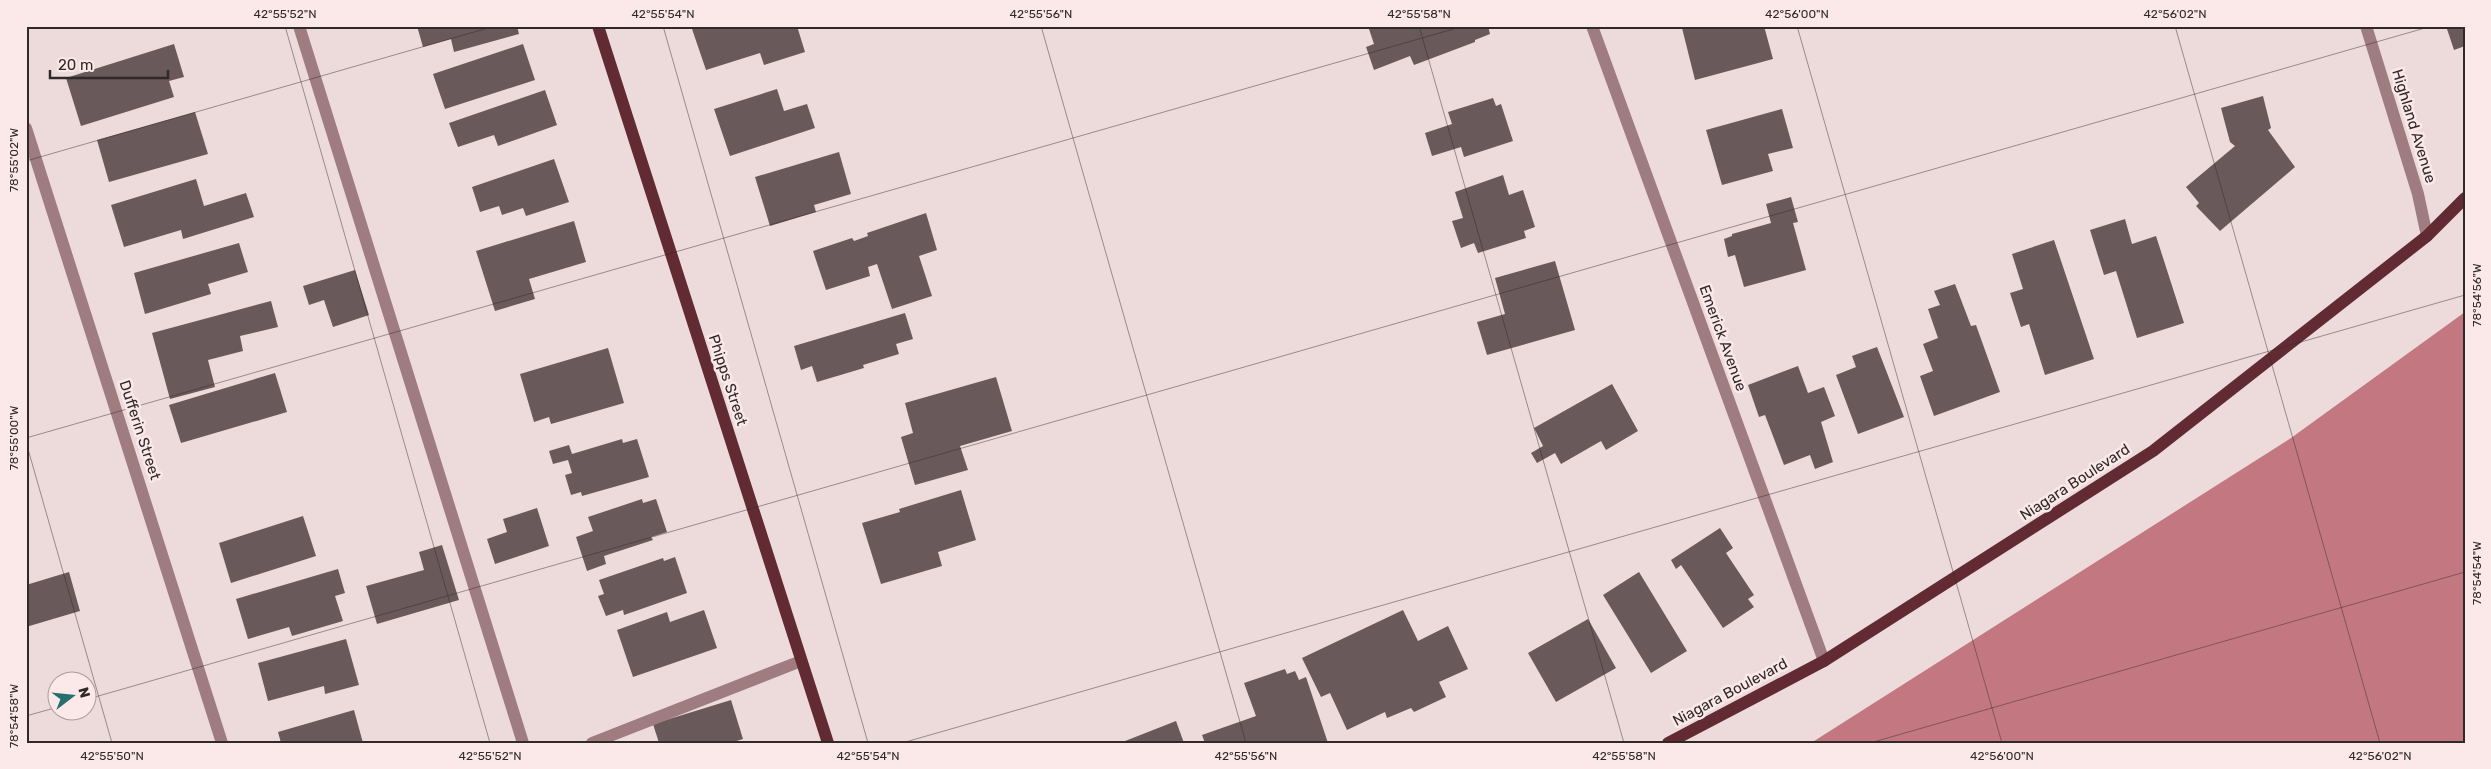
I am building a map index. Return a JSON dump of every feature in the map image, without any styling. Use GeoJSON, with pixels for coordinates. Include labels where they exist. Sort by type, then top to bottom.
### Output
{"type":"FeatureCollection","features":[{"type":"Feature","properties":{"kind":"main road","name":"Phipps Street"},"geometry":{"type":"LineString","coordinates":[[598,26],[828,743]]}},
{"type":"Feature","properties":{"kind":"main road","name":"Niagara Boulevard"},"geometry":{"type":"LineString","coordinates":[[1668,743],[1824,661],[2153,451],[2427,236],[2465,198]]}},
{"type":"Feature","properties":{"kind":"street"},"geometry":{"type":"LineString","coordinates":[[299,26],[523,743]]}},
{"type":"Feature","properties":{"kind":"street","name":"Emerick Avenue"},"geometry":{"type":"LineString","coordinates":[[1592,26],[1824,661]]}},
{"type":"Feature","properties":{"kind":"street","name":"Highland Avenue"},"geometry":{"type":"LineString","coordinates":[[2366,26],[2418,194],[2427,236]]}},
{"type":"Feature","properties":{"kind":"street","name":"Dufferin Street"},"geometry":{"type":"LineString","coordinates":[[26,128],[222,743]]}},
{"type":"Feature","properties":{"kind":"street"},"geometry":{"type":"LineString","coordinates":[[592,743],[801,660]]}},
{"type":"Feature","properties":{"kind":"shaded area"},"geometry":{"type":"Polygon","coordinates":[[[2465,312],[2465,743],[1811,743],[2291,438],[2465,312]]]}},
{"type":"Feature","properties":{"kind":"building"},"geometry":{"type":"Polygon","coordinates":[[[417,26],[517,26],[519,34],[454,52],[451,39],[423,47],[417,26]]]}},
{"type":"Feature","properties":{"kind":"building"},"geometry":{"type":"Polygon","coordinates":[[[691,26],[797,26],[805,52],[764,65],[760,53],[706,70],[691,26]]]}},
{"type":"Feature","properties":{"kind":"building"},"geometry":{"type":"Polygon","coordinates":[[[1368,26],[1488,26],[1490,34],[1475,40],[1475,42],[1414,65],[1410,56],[1374,70],[1366,47],[1374,44],[1368,26]]]}},
{"type":"Feature","properties":{"kind":"building"},"geometry":{"type":"Polygon","coordinates":[[[1688,26],[1764,26],[1773,59],[1695,80],[1682,28],[1688,26]]]}},
{"type":"Feature","properties":{"kind":"building"},"geometry":{"type":"Polygon","coordinates":[[[2446,26],[2465,26],[2465,46],[2454,50],[2446,26]]]}},
{"type":"Feature","properties":{"kind":"building"},"geometry":{"type":"Polygon","coordinates":[[[174,44],[184,77],[169,81],[174,97],[81,126],[66,78],[174,44]]]}},
{"type":"Feature","properties":{"kind":"building"},"geometry":{"type":"Polygon","coordinates":[[[523,44],[535,80],[445,109],[433,74],[523,44]]]}},
{"type":"Feature","properties":{"kind":"building"},"geometry":{"type":"Polygon","coordinates":[[[777,89],[784,111],[807,104],[815,128],[730,156],[714,109],[777,89]]]}},
{"type":"Feature","properties":{"kind":"building"},"geometry":{"type":"Polygon","coordinates":[[[545,90],[557,125],[498,146],[494,135],[458,147],[449,123],[545,90]]]}},
{"type":"Feature","properties":{"kind":"building"},"geometry":{"type":"Polygon","coordinates":[[[2263,96],[2271,128],[2268,130],[2295,167],[2220,231],[2196,206],[2199,203],[2186,187],[2235,146],[2230,142],[2221,108],[2263,96]]]}},
{"type":"Feature","properties":{"kind":"building"},"geometry":{"type":"Polygon","coordinates":[[[1493,98],[1496,106],[1501,104],[1513,141],[1464,157],[1461,147],[1432,156],[1425,133],[1452,124],[1448,112],[1493,98]]]}},
{"type":"Feature","properties":{"kind":"building"},"geometry":{"type":"Polygon","coordinates":[[[1782,109],[1793,148],[1768,154],[1773,171],[1722,185],[1706,130],[1782,109]]]}},
{"type":"Feature","properties":{"kind":"building"},"geometry":{"type":"Polygon","coordinates":[[[195,112],[208,154],[109,182],[97,140],[195,112]]]}},
{"type":"Feature","properties":{"kind":"building"},"geometry":{"type":"Polygon","coordinates":[[[839,152],[851,194],[814,205],[816,212],[770,226],[755,177],[839,152]]]}},
{"type":"Feature","properties":{"kind":"building"},"geometry":{"type":"Polygon","coordinates":[[[554,159],[569,202],[526,216],[523,208],[502,215],[499,206],[480,212],[472,187],[554,159]]]}},
{"type":"Feature","properties":{"kind":"building"},"geometry":{"type":"Polygon","coordinates":[[[1503,175],[1509,195],[1523,190],[1535,227],[1524,231],[1526,238],[1478,253],[1474,243],[1461,248],[1452,221],[1463,218],[1455,192],[1503,175]]]}},
{"type":"Feature","properties":{"kind":"building"},"geometry":{"type":"Polygon","coordinates":[[[196,179],[204,206],[246,193],[254,217],[183,239],[181,230],[124,247],[111,205],[196,179]]]}},
{"type":"Feature","properties":{"kind":"building"},"geometry":{"type":"Polygon","coordinates":[[[1791,197],[1798,222],[1793,223],[1806,270],[1744,287],[1735,255],[1728,257],[1724,239],[1732,236],[1732,234],[1771,223],[1766,204],[1791,197]]]}},
{"type":"Feature","properties":{"kind":"building"},"geometry":{"type":"Polygon","coordinates":[[[926,213],[937,250],[919,256],[932,296],[892,309],[877,264],[868,267],[870,276],[826,290],[813,251],[852,238],[854,241],[868,236],[867,233],[926,213]]]}},
{"type":"Feature","properties":{"kind":"building"},"geometry":{"type":"Polygon","coordinates":[[[2125,219],[2132,244],[2156,236],[2184,323],[2137,338],[2116,271],[2104,275],[2090,230],[2125,219]]]}},
{"type":"Feature","properties":{"kind":"building"},"geometry":{"type":"Polygon","coordinates":[[[574,221],[586,262],[529,279],[535,299],[495,311],[476,251],[574,221]]]}},
{"type":"Feature","properties":{"kind":"building"},"geometry":{"type":"Polygon","coordinates":[[[2054,240],[2094,359],[2045,375],[2029,324],[2021,327],[2010,293],[2023,289],[2012,254],[2054,240]]]}},
{"type":"Feature","properties":{"kind":"building"},"geometry":{"type":"Polygon","coordinates":[[[239,243],[248,272],[208,284],[211,294],[145,314],[134,273],[239,243]]]}},
{"type":"Feature","properties":{"kind":"building"},"geometry":{"type":"Polygon","coordinates":[[[1555,261],[1575,330],[1487,355],[1477,322],[1505,314],[1495,278],[1555,261]]]}},
{"type":"Feature","properties":{"kind":"building"},"geometry":{"type":"Polygon","coordinates":[[[355,270],[369,315],[333,327],[324,300],[309,305],[303,286],[355,270]]]}},
{"type":"Feature","properties":{"kind":"building"},"geometry":{"type":"Polygon","coordinates":[[[1955,284],[1971,326],[1976,325],[2000,392],[1934,416],[1920,376],[1933,371],[1923,344],[1938,338],[1928,309],[1940,305],[1934,291],[1955,284]]]}},
{"type":"Feature","properties":{"kind":"building"},"geometry":{"type":"Polygon","coordinates":[[[271,301],[278,327],[240,336],[243,351],[208,360],[215,387],[170,399],[152,333],[271,301]]]}},
{"type":"Feature","properties":{"kind":"building"},"geometry":{"type":"Polygon","coordinates":[[[905,313],[913,339],[896,344],[899,354],[863,365],[864,368],[817,382],[812,366],[801,370],[794,346],[905,313]]]}},
{"type":"Feature","properties":{"kind":"building"},"geometry":{"type":"Polygon","coordinates":[[[1877,347],[1904,417],[1858,434],[1836,375],[1856,367],[1852,356],[1877,347]]]}},
{"type":"Feature","properties":{"kind":"building"},"geometry":{"type":"Polygon","coordinates":[[[608,348],[624,403],[551,424],[549,417],[534,422],[520,374],[608,348]]]}},
{"type":"Feature","properties":{"kind":"building"},"geometry":{"type":"Polygon","coordinates":[[[1798,366],[1808,393],[1824,387],[1835,416],[1821,422],[1833,462],[1815,469],[1810,455],[1784,465],[1765,415],[1759,417],[1748,385],[1798,366]]]}},
{"type":"Feature","properties":{"kind":"building"},"geometry":{"type":"Polygon","coordinates":[[[275,373],[287,412],[181,443],[169,405],[275,373]]]}},
{"type":"Feature","properties":{"kind":"building"},"geometry":{"type":"Polygon","coordinates":[[[996,377],[1012,431],[960,446],[968,470],[915,485],[901,437],[913,433],[905,403],[996,377]]]}},
{"type":"Feature","properties":{"kind":"building"},"geometry":{"type":"Polygon","coordinates":[[[1612,384],[1638,431],[1606,450],[1601,441],[1561,464],[1555,453],[1537,463],[1531,453],[1543,446],[1534,428],[1612,384]]]}},
{"type":"Feature","properties":{"kind":"building"},"geometry":{"type":"Polygon","coordinates":[[[622,439],[623,443],[637,439],[649,477],[582,496],[581,492],[571,495],[565,475],[572,473],[568,460],[553,464],[549,451],[569,445],[572,454],[622,439]]]}},
{"type":"Feature","properties":{"kind":"building"},"geometry":{"type":"Polygon","coordinates":[[[961,490],[976,540],[938,552],[942,566],[881,584],[862,523],[900,512],[899,509],[961,490]]]}},
{"type":"Feature","properties":{"kind":"building"},"geometry":{"type":"Polygon","coordinates":[[[642,499],[643,503],[656,499],[667,532],[651,537],[653,540],[604,556],[606,564],[587,571],[576,537],[593,531],[588,517],[642,499]]]}},
{"type":"Feature","properties":{"kind":"building"},"geometry":{"type":"Polygon","coordinates":[[[537,508],[549,546],[495,564],[487,539],[507,532],[503,519],[537,508]]]}},
{"type":"Feature","properties":{"kind":"building"},"geometry":{"type":"Polygon","coordinates":[[[303,516],[316,556],[231,583],[219,543],[303,516]]]}},
{"type":"Feature","properties":{"kind":"building"},"geometry":{"type":"Polygon","coordinates":[[[1720,528],[1733,548],[1726,553],[1754,595],[1748,599],[1754,607],[1723,628],[1681,565],[1676,569],[1671,560],[1720,528]]]}},
{"type":"Feature","properties":{"kind":"building"},"geometry":{"type":"Polygon","coordinates":[[[442,545],[459,600],[377,624],[366,586],[424,570],[419,552],[442,545]]]}},
{"type":"Feature","properties":{"kind":"building"},"geometry":{"type":"Polygon","coordinates":[[[675,557],[687,593],[624,615],[623,610],[606,616],[598,596],[604,594],[599,580],[663,558],[664,561],[675,557]]]}},
{"type":"Feature","properties":{"kind":"building"},"geometry":{"type":"Polygon","coordinates":[[[338,569],[345,593],[335,596],[343,621],[292,636],[289,627],[248,639],[236,599],[338,569]]]}},
{"type":"Feature","properties":{"kind":"building"},"geometry":{"type":"Polygon","coordinates":[[[69,572],[80,611],[26,627],[26,585],[69,572]]]}},
{"type":"Feature","properties":{"kind":"building"},"geometry":{"type":"Polygon","coordinates":[[[1639,572],[1687,651],[1651,673],[1603,595],[1639,572]]]}},
{"type":"Feature","properties":{"kind":"building"},"geometry":{"type":"Polygon","coordinates":[[[704,610],[717,648],[633,677],[617,630],[667,612],[670,622],[704,610]]]}},
{"type":"Feature","properties":{"kind":"building"},"geometry":{"type":"Polygon","coordinates":[[[1403,610],[1418,641],[1448,626],[1468,669],[1439,682],[1446,697],[1414,712],[1411,708],[1387,718],[1385,712],[1347,730],[1330,693],[1321,697],[1302,658],[1403,610]]]}},
{"type":"Feature","properties":{"kind":"building"},"geometry":{"type":"Polygon","coordinates":[[[1588,619],[1616,668],[1556,702],[1528,653],[1588,619]]]}},
{"type":"Feature","properties":{"kind":"building"},"geometry":{"type":"Polygon","coordinates":[[[346,639],[359,685],[325,694],[324,686],[268,701],[258,663],[346,639]]]}},
{"type":"Feature","properties":{"kind":"building"},"geometry":{"type":"Polygon","coordinates":[[[1285,669],[1287,674],[1295,671],[1299,680],[1306,677],[1328,743],[1205,743],[1202,735],[1256,716],[1244,683],[1285,669]]]}},
{"type":"Feature","properties":{"kind":"building"},"geometry":{"type":"Polygon","coordinates":[[[731,700],[743,739],[730,743],[659,743],[653,724],[731,700]]]}},
{"type":"Feature","properties":{"kind":"building"},"geometry":{"type":"Polygon","coordinates":[[[354,710],[363,743],[281,743],[278,732],[354,710]]]}},
{"type":"Feature","properties":{"kind":"building"},"geometry":{"type":"Polygon","coordinates":[[[1176,721],[1184,743],[1120,743],[1176,721]]]}}]}
